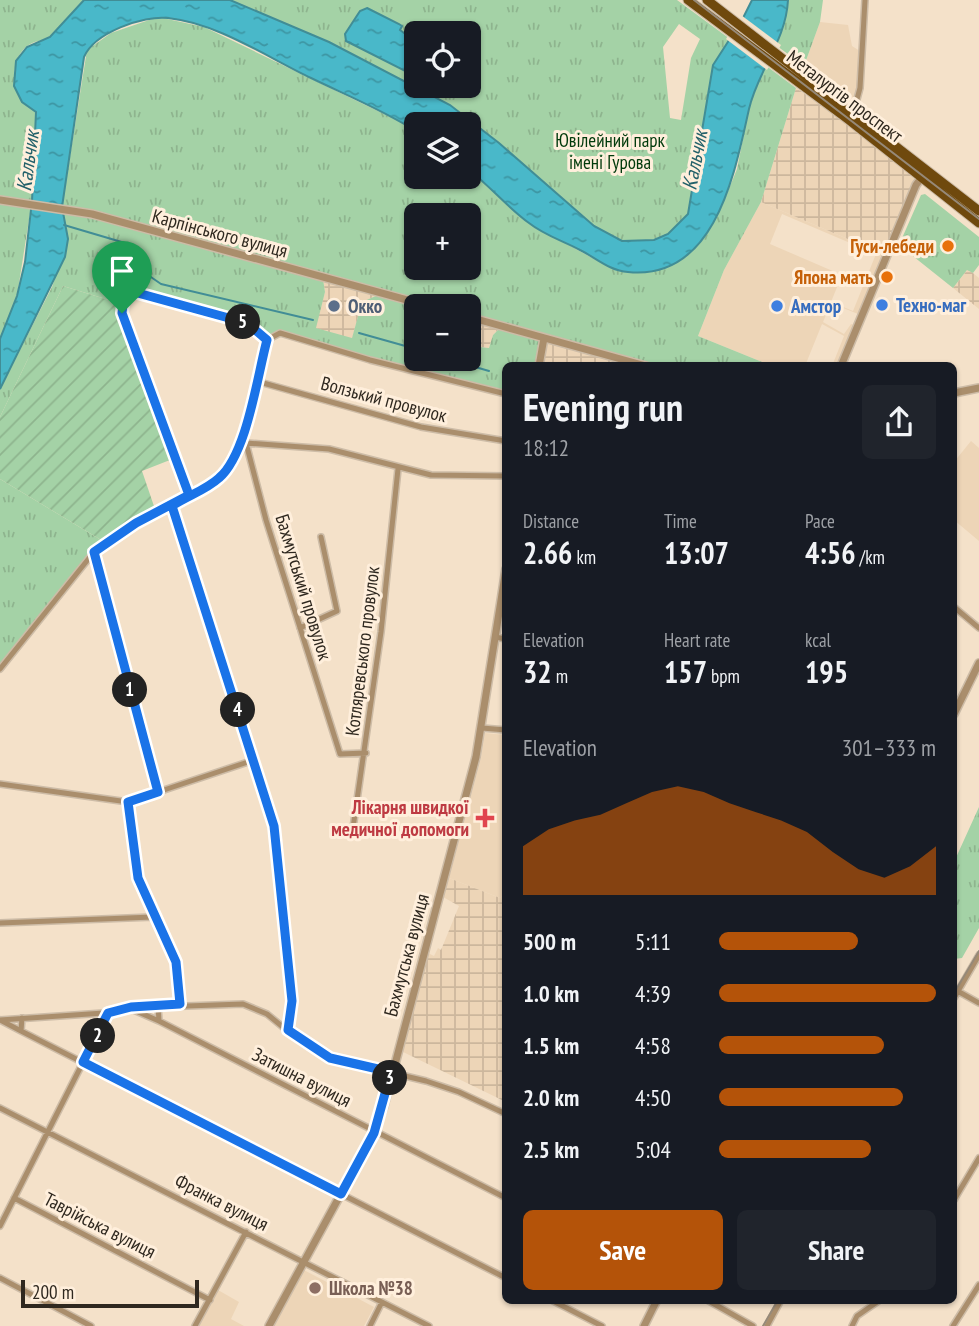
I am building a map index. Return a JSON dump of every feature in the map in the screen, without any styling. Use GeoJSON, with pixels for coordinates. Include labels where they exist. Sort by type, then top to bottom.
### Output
{"type":"FeatureCollection","features":[{"type":"Feature","properties":{"kind":"main road","name":"Металургів проспект"},"geometry":{"type":"LineString","coordinates":[[688,0],[788,75],[852,116]]}},
{"type":"Feature","properties":{"kind":"main road","name":"Металургів проспект"},"geometry":{"type":"LineString","coordinates":[[707,0],[795,66],[925,174],[979,223]]}},
{"type":"Feature","properties":{"kind":"main road","name":"Металургів проспект"},"geometry":{"type":"LineString","coordinates":[[925,174],[979,211]]}},
{"type":"Feature","properties":{"kind":"street"},"geometry":{"type":"LineString","coordinates":[[852,116],[865,38],[865,0]]}},
{"type":"Feature","properties":{"kind":"street"},"geometry":{"type":"LineString","coordinates":[[843,362],[870,289],[925,174]]}},
{"type":"Feature","properties":{"kind":"street","name":"Карпінського вулиця"},"geometry":{"type":"LineString","coordinates":[[0,200],[68,210],[404,299]]}},
{"type":"Feature","properties":{"kind":"street"},"geometry":{"type":"LineString","coordinates":[[189,495],[125,323],[124,296],[134,292],[235,319],[257,329],[267,340]]}},
{"type":"Feature","properties":{"kind":"street"},"geometry":{"type":"LineString","coordinates":[[481,320],[631,362]]}},
{"type":"Feature","properties":{"kind":"street"},"geometry":{"type":"LineString","coordinates":[[0,669],[94,552],[136,523],[220,478],[243,443],[267,340],[280,333],[370,360],[502,393]]}},
{"type":"Feature","properties":{"kind":"street"},"geometry":{"type":"LineString","coordinates":[[539,362],[544,338]]}},
{"type":"Feature","properties":{"kind":"street","name":"Волзький провулок"},"geometry":{"type":"LineString","coordinates":[[256,381],[421,427],[502,439]]}},
{"type":"Feature","properties":{"kind":"street"},"geometry":{"type":"LineString","coordinates":[[957,392],[979,388]]}},
{"type":"Feature","properties":{"kind":"street"},"geometry":{"type":"LineString","coordinates":[[243,443],[329,449],[398,469],[440,476],[502,476]]}},
{"type":"Feature","properties":{"kind":"street","name":"Бахмутський провулок"},"geometry":{"type":"LineString","coordinates":[[243,443],[340,754],[366,753]]}},
{"type":"Feature","properties":{"kind":"street","name":"Котляревського провулок"},"geometry":{"type":"LineString","coordinates":[[352,835],[366,753],[398,469]]}},
{"type":"Feature","properties":{"kind":"street"},"geometry":{"type":"LineString","coordinates":[[172,506],[254,760],[276,844],[292,1001],[288,1030]]}},
{"type":"Feature","properties":{"kind":"street"},"geometry":{"type":"LineString","coordinates":[[300,628],[337,611],[321,537]]}},
{"type":"Feature","properties":{"kind":"street"},"geometry":{"type":"LineString","coordinates":[[94,552],[158,792]]}},
{"type":"Feature","properties":{"kind":"street","name":"Бахмутська вулиця"},"geometry":{"type":"LineString","coordinates":[[269,1326],[374,1133],[482,728],[502,594]]}},
{"type":"Feature","properties":{"kind":"street"},"geometry":{"type":"LineString","coordinates":[[957,610],[979,628]]}},
{"type":"Feature","properties":{"kind":"street"},"geometry":{"type":"LineString","coordinates":[[495,637],[502,638]]}},
{"type":"Feature","properties":{"kind":"street"},"geometry":{"type":"LineString","coordinates":[[957,708],[979,663]]}},
{"type":"Feature","properties":{"kind":"street"},"geometry":{"type":"LineString","coordinates":[[482,728],[502,730]]}},
{"type":"Feature","properties":{"kind":"street"},"geometry":{"type":"LineString","coordinates":[[0,784],[128,802],[254,760]]}},
{"type":"Feature","properties":{"kind":"street"},"geometry":{"type":"LineString","coordinates":[[128,802],[134,861],[153,917],[176,962],[180,1004]]}},
{"type":"Feature","properties":{"kind":"street"},"geometry":{"type":"LineString","coordinates":[[0,923],[153,917]]}},
{"type":"Feature","properties":{"kind":"street"},"geometry":{"type":"LineString","coordinates":[[957,988],[979,955]]}},
{"type":"Feature","properties":{"kind":"street"},"geometry":{"type":"LineString","coordinates":[[957,991],[979,1003]]}},
{"type":"Feature","properties":{"kind":"street"},"geometry":{"type":"LineString","coordinates":[[0,1020],[108,1013],[129,1008],[180,1004],[227,1003],[253,1006],[330,1058],[459,1092],[502,1112]]}},
{"type":"Feature","properties":{"kind":"street"},"geometry":{"type":"LineString","coordinates":[[158,1006],[159,1021]]}},
{"type":"Feature","properties":{"kind":"street","name":"Затишна вулиця"},"geometry":{"type":"LineString","coordinates":[[129,1008],[502,1196]]}},
{"type":"Feature","properties":{"kind":"street"},"geometry":{"type":"LineString","coordinates":[[0,1226],[108,1013]]}},
{"type":"Feature","properties":{"kind":"street"},"geometry":{"type":"LineString","coordinates":[[21,1031],[22,1018]]}},
{"type":"Feature","properties":{"kind":"street"},"geometry":{"type":"LineString","coordinates":[[0,1020],[502,1276]]}},
{"type":"Feature","properties":{"kind":"street","name":"Франка вулиця"},"geometry":{"type":"LineString","coordinates":[[0,1108],[429,1326]]}},
{"type":"Feature","properties":{"kind":"street"},"geometry":{"type":"LineString","coordinates":[[957,1188],[979,1158]]}},
{"type":"Feature","properties":{"kind":"street","name":"Таврійська вулиця"},"geometry":{"type":"LineString","coordinates":[[14,1198],[210,1300]]}},
{"type":"Feature","properties":{"kind":"street"},"geometry":{"type":"LineString","coordinates":[[195,1326],[246,1232]]}},
{"type":"Feature","properties":{"kind":"street"},"geometry":{"type":"LineString","coordinates":[[0,1278],[92,1326]]}},
{"type":"Feature","properties":{"kind":"street"},"geometry":{"type":"LineString","coordinates":[[953,1326],[979,1285]]}},
{"type":"Feature","properties":{"kind":"street"},"geometry":{"type":"LineString","coordinates":[[370,1326],[382,1302]]}},
{"type":"Feature","properties":{"kind":"street"},"geometry":{"type":"LineString","coordinates":[[559,1304],[602,1326]]}},
{"type":"Feature","properties":{"kind":"street"},"geometry":{"type":"LineString","coordinates":[[644,1326],[655,1304]]}},
{"type":"Feature","properties":{"kind":"street"},"geometry":{"type":"LineString","coordinates":[[714,1304],[753,1326]]}},
{"type":"Feature","properties":{"kind":"street"},"geometry":{"type":"LineString","coordinates":[[767,1326],[779,1304]]}},
{"type":"Feature","properties":{"kind":"street"},"geometry":{"type":"LineString","coordinates":[[852,1326],[857,1316],[874,1304]]}},
{"type":"Feature","properties":{"kind":"shaded area"},"geometry":{"type":"Polygon","coordinates":[[[820,22],[848,25],[852,46],[863,53],[855,106],[804,66],[820,22]]]}},
{"type":"Feature","properties":{"kind":"shaded area"},"geometry":{"type":"Polygon","coordinates":[[[796,88],[839,117],[917,179],[883,254],[761,202],[796,88]]]}},
{"type":"Feature","properties":{"kind":"shaded area","name":"Амстор"},"geometry":{"type":"Polygon","coordinates":[[[761,202],[883,254],[858,314],[831,303],[823,322],[844,334],[851,324],[854,325],[840,362],[834,362],[844,336],[822,324],[807,362],[762,362],[698,336],[724,270],[761,202]],[[782,214],[770,244],[842,275],[831,302],[853,311],[876,254],[782,214]]]}},
{"type":"Feature","properties":{"kind":"shaded area"},"geometry":{"type":"Polygon","coordinates":[[[968,269],[979,278],[979,309],[953,288],[968,269]]]}},
{"type":"Feature","properties":{"kind":"shaded area"},"geometry":{"type":"Polygon","coordinates":[[[323,279],[378,295],[362,302],[352,339],[315,328],[325,292],[323,279]]]}},
{"type":"Feature","properties":{"kind":"shaded area"},"geometry":{"type":"Polygon","coordinates":[[[481,322],[500,328],[493,335],[489,348],[481,347],[481,322]]]}},
{"type":"Feature","properties":{"kind":"shaded area"},"geometry":{"type":"Polygon","coordinates":[[[545,340],[619,361],[619,362],[541,362],[545,340]]]}},
{"type":"Feature","properties":{"kind":"shaded area"},"geometry":{"type":"Polygon","coordinates":[[[971,441],[979,448],[979,541],[957,523],[957,458],[971,441]]]}},
{"type":"Feature","properties":{"kind":"shaded area","name":"Лікарня швидкої медичної допомоги"},"geometry":{"type":"Polygon","coordinates":[[[485,733],[502,735],[500,898],[449,878],[481,758],[485,733]]]}},
{"type":"Feature","properties":{"kind":"shaded area"},"geometry":{"type":"Polygon","coordinates":[[[449,878],[500,898],[502,896],[502,1100],[401,1051],[428,953],[434,956],[438,948],[441,950],[459,906],[443,897],[449,878]]]}},
{"type":"Feature","properties":{"kind":"shaded area","name":"Школа №38"},"geometry":{"type":"Polygon","coordinates":[[[302,1269],[374,1307],[364,1326],[271,1326],[302,1269]]]}},
{"type":"Feature","properties":{"kind":"shaded area"},"geometry":{"type":"Polygon","coordinates":[[[218,1290],[239,1302],[231,1319],[244,1326],[199,1326],[218,1290]]]}},
{"type":"Feature","properties":{"kind":"green space"},"geometry":{"type":"Polygon","coordinates":[[[0,0],[84,0],[55,34],[26,47],[16,63],[15,81],[18,90],[22,99],[36,112],[32,201],[0,197],[0,0]]]}},
{"type":"Feature","properties":{"kind":"green space","name":"Ювілейний парк імені Гурова"},"geometry":{"type":"Polygon","coordinates":[[[230,0],[677,0],[730,39],[713,65],[688,214],[668,234],[654,240],[622,241],[594,226],[481,129],[481,112],[459,112],[437,98],[481,98],[481,21],[404,21],[404,81],[329,42],[230,0]],[[679,24],[663,47],[670,118],[681,120],[691,58],[700,39],[679,24]]]}},
{"type":"Feature","properties":{"kind":"green space"},"geometry":{"type":"Polygon","coordinates":[[[788,0],[823,0],[820,22],[804,66],[777,46],[788,0]]]}},
{"type":"Feature","properties":{"kind":"green space"},"geometry":{"type":"Polygon","coordinates":[[[158,17],[204,27],[404,124],[404,189],[481,189],[481,180],[532,225],[607,266],[649,271],[690,252],[712,225],[737,169],[749,108],[765,65],[796,88],[761,202],[724,270],[698,336],[762,362],[642,362],[481,317],[481,294],[404,294],[404,296],[92,211],[62,207],[87,50],[111,33],[158,17]]]}},
{"type":"Feature","properties":{"kind":"green space"},"geometry":{"type":"Polygon","coordinates":[[[925,194],[979,237],[979,265],[973,273],[967,270],[953,288],[899,245],[921,195],[925,194]]]}},
{"type":"Feature","properties":{"kind":"green space"},"geometry":{"type":"Polygon","coordinates":[[[0,200],[31,207],[17,296],[0,339],[0,200]]]}},
{"type":"Feature","properties":{"kind":"green space"},"geometry":{"type":"Polygon","coordinates":[[[63,211],[91,216],[323,279],[325,292],[316,328],[352,338],[362,302],[378,295],[404,302],[404,368],[280,333],[267,340],[235,319],[134,292],[128,293],[122,304],[63,286],[0,417],[0,389],[52,287],[68,239],[63,211]]]}},
{"type":"Feature","properties":{"kind":"green space"},"geometry":{"type":"Polygon","coordinates":[[[63,286],[122,304],[175,458],[142,471],[156,512],[106,543],[0,479],[0,417],[63,286]]]}},
{"type":"Feature","properties":{"kind":"green space"},"geometry":{"type":"Polygon","coordinates":[[[500,328],[540,339],[536,362],[502,362],[502,393],[414,371],[481,371],[481,347],[489,348],[493,335],[500,328]]]}},
{"type":"Feature","properties":{"kind":"green space"},"geometry":{"type":"Polygon","coordinates":[[[0,479],[106,543],[94,552],[0,669],[0,479]]]}},
{"type":"Feature","properties":{"kind":"green space"},"geometry":{"type":"Polygon","coordinates":[[[979,807],[979,928],[962,958],[957,959],[957,855],[979,807]]]}},
{"type":"Feature","properties":{"kind":"water"},"geometry":{"type":"Polygon","coordinates":[[[84,0],[230,0],[329,42],[404,81],[404,98],[437,98],[459,112],[404,112],[404,124],[241,42],[186,21],[146,19],[108,33],[89,48],[84,57],[62,207],[68,239],[65,257],[0,389],[0,339],[17,296],[25,262],[32,201],[36,112],[22,102],[14,86],[16,61],[27,47],[50,37],[84,0]]]}},
{"type":"Feature","properties":{"kind":"water"},"geometry":{"type":"Polygon","coordinates":[[[752,0],[788,0],[782,29],[753,95],[728,190],[701,241],[682,259],[658,270],[628,272],[609,267],[535,227],[481,180],[481,129],[594,226],[622,241],[654,240],[668,234],[688,214],[713,65],[752,0]]]}},
{"type":"Feature","properties":{"kind":"water"},"geometry":{"type":"Polygon","coordinates":[[[367,8],[402,26],[400,30],[404,33],[404,70],[346,41],[345,34],[360,11],[367,8]]]}},
{"type":"Feature","properties":{"kind":"pier"},"geometry":{"type":"Polygon","coordinates":[[[741,15],[781,45],[767,70],[726,39],[741,15]]]}},
{"type":"Feature","properties":{"kind":"waterway"},"geometry":{"type":"LineString","coordinates":[[64,225],[125,243],[148,275],[161,284],[313,320]]}},
{"type":"Feature","properties":{"kind":"waterway"},"geometry":{"type":"LineString","coordinates":[[359,333],[404,346]]}},
{"type":"Feature","properties":{"kind":"waterway"},"geometry":{"type":"LineString","coordinates":[[481,369],[489,371]]}},
{"type":"Feature","properties":{"kind":"tram line"},"geometry":{"type":"LineString","coordinates":[[694,0],[979,219]]}},
{"type":"Feature","properties":{"kind":"tram line"},"geometry":{"type":"LineString","coordinates":[[957,988],[979,951]]}},
{"type":"Feature","properties":{"kind":"tram line"},"geometry":{"type":"LineString","coordinates":[[763,1326],[776,1304]]}},
{"type":"Feature","properties":{"kind":"place","name":"Гуси-лебеди"},"geometry":{"type":"Point","coordinates":[948,246]}},
{"type":"Feature","properties":{"kind":"place","name":"Япона мать"},"geometry":{"type":"Point","coordinates":[887,277]}},
{"type":"Feature","properties":{"kind":"place","name":"Техно-маг"},"geometry":{"type":"Point","coordinates":[882,305]}},
{"type":"Feature","properties":{"kind":"place","name":"Окко"},"geometry":{"type":"Point","coordinates":[334,306]}},
{"type":"Feature","properties":{"kind":"place","name":"Амстор"},"geometry":{"type":"Point","coordinates":[777,306]}},
{"type":"Feature","properties":{"kind":"place","name":"Лікарня швидкої медичної допомоги"},"geometry":{"type":"Point","coordinates":[485,818]}},
{"type":"Feature","properties":{"kind":"place","name":"Школа №38"},"geometry":{"type":"Point","coordinates":[315,1288]}},
{"type":"Feature","properties":{"kind":"route"},"geometry":{"type":"LineString","coordinates":[[134,292],[247,323],[267,340],[240,443],[227,469],[220,478],[172,506],[274,826],[292,1001],[292,1020],[288,1030],[301,1042],[330,1058],[391,1072],[384,1106],[374,1133],[341,1194],[83,1062],[106,1022],[108,1013],[131,1007],[180,1004],[176,962],[153,917],[134,861],[128,802],[158,792],[94,552],[136,523],[189,495],[122,313],[124,296],[134,292]]}},
{"type":"Feature","properties":{"kind":"water label","name":"Кальчик"},"geometry":{"type":"Point","coordinates":[695,160]}},
{"type":"Feature","properties":{"kind":"water label","name":"Кальчик"},"geometry":{"type":"Point","coordinates":[28,161]}}]}
